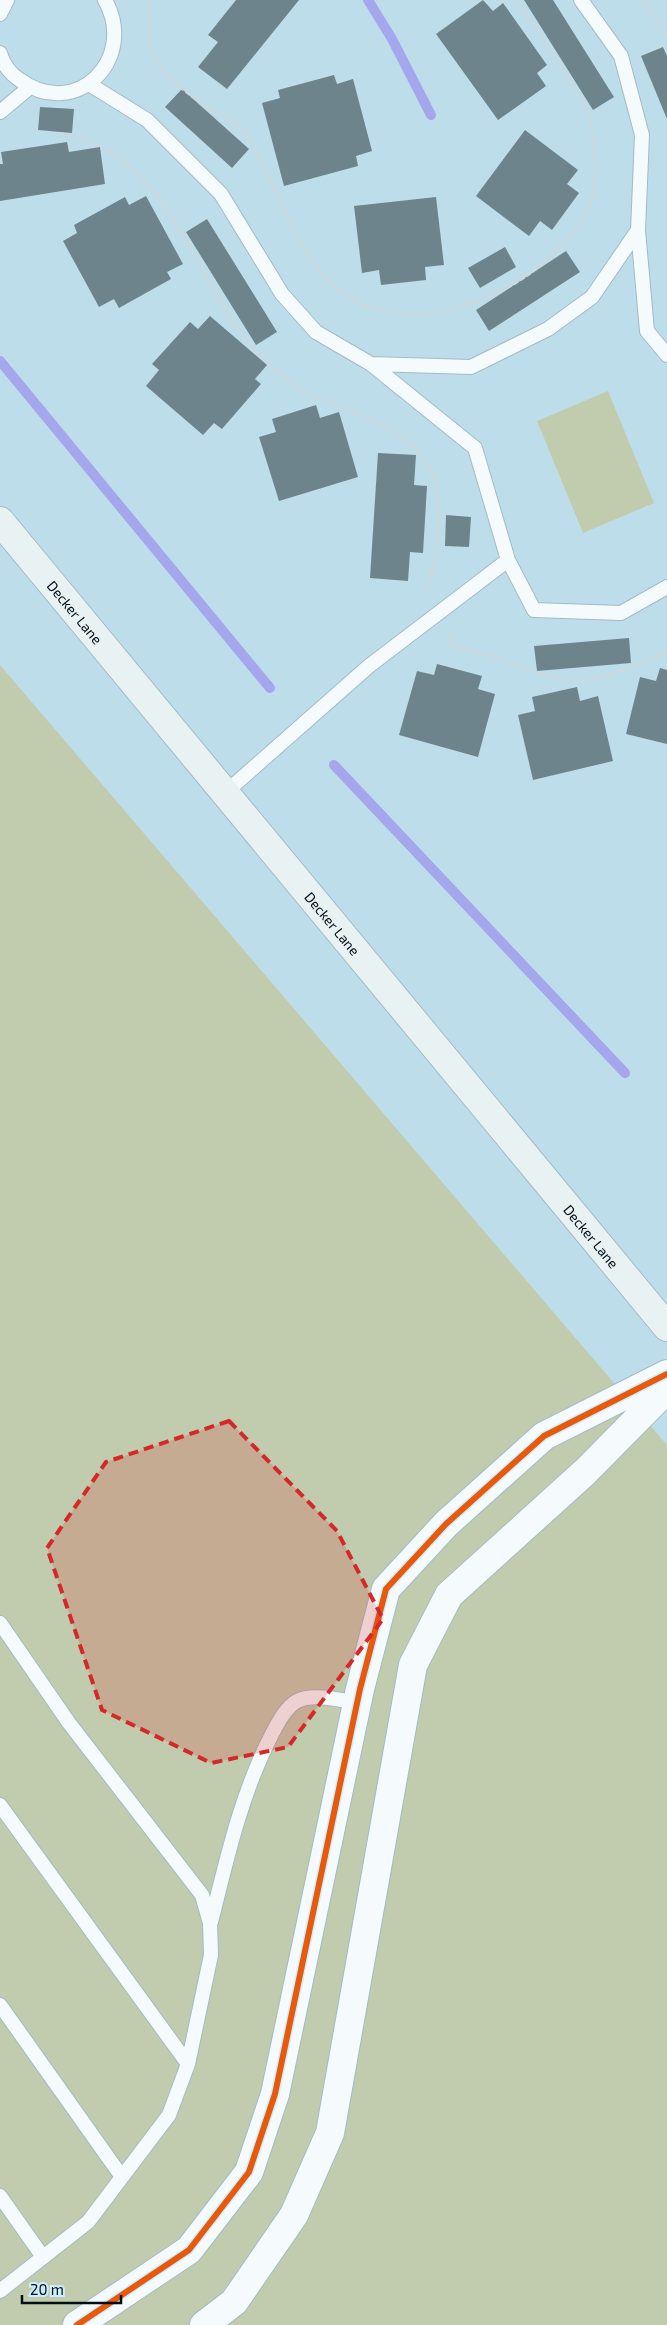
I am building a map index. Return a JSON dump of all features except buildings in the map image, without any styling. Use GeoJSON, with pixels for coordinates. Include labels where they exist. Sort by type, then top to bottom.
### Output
{"type":"FeatureCollection","features":[{"type":"Feature","properties":{"kind":"main road","name":"Decker Lane"},"geometry":{"type":"LineString","coordinates":[[0,521],[667,1327]]}},
{"type":"Feature","properties":{"kind":"street"},"geometry":{"type":"LineString","coordinates":[[77,2325],[189,2250],[249,2172],[275,2094],[357,1703],[386,1589],[446,1524],[544,1436],[667,1374]]}},
{"type":"Feature","properties":{"kind":"street"},"geometry":{"type":"LineString","coordinates":[[204,2325],[234,2302],[294,2215],[330,2133],[413,1665],[449,1595],[585,1472],[667,1389]]}},
{"type":"Feature","properties":{"kind":"lane"},"geometry":{"type":"LineString","coordinates":[[0,14],[7,0]]}},
{"type":"Feature","properties":{"kind":"lane"},"geometry":{"type":"LineString","coordinates":[[0,57],[13,75],[30,87],[49,93],[70,92],[89,84],[103,70],[112,53],[116,34],[112,14],[105,0]]}},
{"type":"Feature","properties":{"kind":"lane"},"geometry":{"type":"LineString","coordinates":[[581,0],[621,56],[642,135],[638,230],[647,331],[667,355]]}},
{"type":"Feature","properties":{"kind":"lane"},"geometry":{"type":"LineString","coordinates":[[89,84],[147,120],[221,194],[282,294],[316,332],[371,364],[475,448],[508,560],[534,610],[621,613],[667,587]]}},
{"type":"Feature","properties":{"kind":"lane"},"geometry":{"type":"LineString","coordinates":[[0,112],[30,87]]}},
{"type":"Feature","properties":{"kind":"lane"},"geometry":{"type":"LineString","coordinates":[[371,364],[471,367],[548,329],[592,297],[638,230]]}},
{"type":"Feature","properties":{"kind":"lane"},"geometry":{"type":"LineString","coordinates":[[226,792],[369,666],[508,560]]}},
{"type":"Feature","properties":{"kind":"lane"},"geometry":{"type":"LineString","coordinates":[[0,1623],[69,1723],[202,1895],[210,1923],[211,1955],[188,2064],[169,2115],[88,2222],[0,2291]]}},
{"type":"Feature","properties":{"kind":"lane"},"geometry":{"type":"LineString","coordinates":[[210,1923],[236,1823],[256,1766],[283,1715],[298,1701],[325,1697],[357,1703]]}},
{"type":"Feature","properties":{"kind":"lane"},"geometry":{"type":"LineString","coordinates":[[0,1805],[188,2064]]}},
{"type":"Feature","properties":{"kind":"lane"},"geometry":{"type":"LineString","coordinates":[[0,2005],[122,2177]]}},
{"type":"Feature","properties":{"kind":"lane"},"geometry":{"type":"LineString","coordinates":[[0,2196],[43,2257]]}},
{"type":"Feature","properties":{"kind":"path"},"geometry":{"type":"LineString","coordinates":[[148,0],[151,13],[151,51],[155,60],[179,85],[210,109],[236,121],[245,132],[306,252],[324,274],[347,296],[366,305],[386,312],[413,315],[444,312],[472,305],[530,272],[557,250],[579,222],[593,193],[593,136],[587,110],[516,0]]}},
{"type":"Feature","properties":{"kind":"path"},"geometry":{"type":"LineString","coordinates":[[643,0],[667,38]]}},
{"type":"Feature","properties":{"kind":"path"},"geometry":{"type":"LineString","coordinates":[[58,134],[86,140],[111,152],[151,186],[168,210],[228,314],[249,343],[276,370],[306,392],[368,417],[396,432],[416,448],[431,471],[438,503],[435,564],[425,594]]}},
{"type":"Feature","properties":{"kind":"path"},"geometry":{"type":"LineString","coordinates":[[452,634],[450,645],[498,658],[539,673],[572,681],[606,676],[667,653]]}},
{"type":"Feature","properties":{"kind":"highlighted area"},"geometry":{"type":"Polygon","coordinates":[[[229,1421],[337,1531],[383,1619],[288,1747],[211,1763],[102,1710],[47,1548],[106,1462],[229,1421]]]}},
{"type":"Feature","properties":{"kind":"green space"},"geometry":{"type":"Polygon","coordinates":[[[608,391],[654,503],[583,533],[537,421],[608,391]]]}},
{"type":"Feature","properties":{"kind":"green space"},"geometry":{"type":"Polygon","coordinates":[[[0,665],[667,1445],[667,2325],[0,2325],[0,665]]]}},
{"type":"Feature","properties":{"kind":"waterway"},"geometry":{"type":"LineString","coordinates":[[368,0],[392,39],[431,115]]}},
{"type":"Feature","properties":{"kind":"waterway"},"geometry":{"type":"LineString","coordinates":[[0,361],[270,688]]}},
{"type":"Feature","properties":{"kind":"waterway"},"geometry":{"type":"LineString","coordinates":[[334,765],[625,1073]]}},
{"type":"Feature","properties":{"kind":"cycle path"},"geometry":{"type":"LineString","coordinates":[[77,2325],[189,2250],[249,2172],[275,2094],[360,1689],[386,1589],[446,1524],[544,1436],[667,1374]]}}]}
